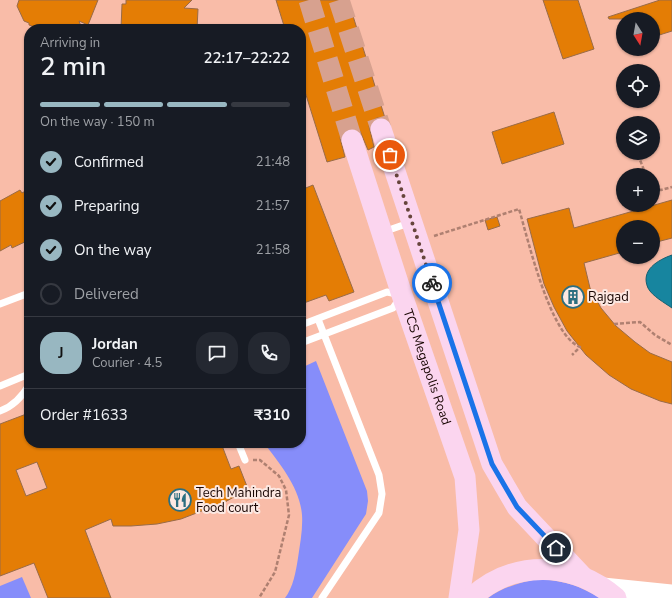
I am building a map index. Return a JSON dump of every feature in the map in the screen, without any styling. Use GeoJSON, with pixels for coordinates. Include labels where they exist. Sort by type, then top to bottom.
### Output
{"type":"FeatureCollection","features":[{"type":"Feature","properties":{"kind":"main road"},"geometry":{"type":"LineString","coordinates":[[381,129],[492,464],[517,507],[582,576],[610,592]]}},
{"type":"Feature","properties":{"kind":"main road","name":"TCS Megapolis Road"},"geometry":{"type":"LineString","coordinates":[[352,140],[402,295],[465,477],[469,530],[459,598]]}},
{"type":"Feature","properties":{"kind":"main road"},"geometry":{"type":"LineString","coordinates":[[471,598],[491,583],[512,574],[536,569],[551,570],[582,576]]}},
{"type":"Feature","properties":{"kind":"street"},"geometry":{"type":"LineString","coordinates":[[610,592],[672,594]]}},
{"type":"Feature","properties":{"kind":"lane"},"geometry":{"type":"LineString","coordinates":[[381,232],[415,231]]}},
{"type":"Feature","properties":{"kind":"lane"},"geometry":{"type":"LineString","coordinates":[[306,323],[387,292],[402,295],[393,308],[306,341]]}},
{"type":"Feature","properties":{"kind":"lane"},"geometry":{"type":"LineString","coordinates":[[0,304],[24,295]]}},
{"type":"Feature","properties":{"kind":"lane"},"geometry":{"type":"LineString","coordinates":[[318,319],[379,475],[382,494],[379,513],[322,598]]}},
{"type":"Feature","properties":{"kind":"lane"},"geometry":{"type":"LineString","coordinates":[[0,386],[24,376]]}},
{"type":"Feature","properties":{"kind":"lane"},"geometry":{"type":"LineString","coordinates":[[0,411],[9,408],[24,393]]}},
{"type":"Feature","properties":{"kind":"lane"},"geometry":{"type":"LineString","coordinates":[[240,448],[245,460]]}},
{"type":"Feature","properties":{"kind":"path"},"geometry":{"type":"LineString","coordinates":[[660,190],[672,187]]}},
{"type":"Feature","properties":{"kind":"path"},"geometry":{"type":"LineString","coordinates":[[415,231],[519,209],[540,284],[551,310],[574,345],[580,347],[572,355]]}},
{"type":"Feature","properties":{"kind":"path"},"geometry":{"type":"LineString","coordinates":[[614,324],[640,322],[655,335],[672,345]]}},
{"type":"Feature","properties":{"kind":"path"},"geometry":{"type":"LineString","coordinates":[[245,460],[260,460],[279,476],[286,490],[289,515],[274,572],[259,598]]}},
{"type":"Feature","properties":{"kind":"shaded area"},"geometry":{"type":"Polygon","coordinates":[[[672,255],[672,308],[652,294],[646,282],[648,271],[655,264],[660,264],[661,260],[672,255]]]}},
{"type":"Feature","properties":{"kind":"shaded area"},"geometry":{"type":"Polygon","coordinates":[[[316,361],[367,491],[368,501],[366,514],[312,598],[285,598],[292,584],[296,568],[301,536],[302,515],[293,486],[283,468],[268,448],[306,448],[306,366],[316,361]]]}},
{"type":"Feature","properties":{"kind":"shaded area"},"geometry":{"type":"Polygon","coordinates":[[[22,577],[31,598],[0,598],[0,586],[22,577]]]}},
{"type":"Feature","properties":{"kind":"shaded area"},"geometry":{"type":"Polygon","coordinates":[[[537,579],[570,584],[584,589],[600,598],[488,598],[505,588],[537,579]]]}},
{"type":"Feature","properties":{"kind":"building"},"geometry":{"type":"Polygon","coordinates":[[[19,0],[98,0],[88,24],[79,21],[80,24],[29,24],[24,21],[17,6],[19,0]]]}},
{"type":"Feature","properties":{"kind":"building"},"geometry":{"type":"Polygon","coordinates":[[[126,0],[192,0],[184,8],[198,9],[197,24],[121,24],[122,4],[126,4],[126,0]]]}},
{"type":"Feature","properties":{"kind":"building"},"geometry":{"type":"Polygon","coordinates":[[[276,0],[348,0],[385,118],[377,118],[372,121],[369,126],[374,147],[368,150],[360,131],[355,128],[349,129],[343,132],[340,138],[345,157],[327,162],[306,95],[306,24],[283,24],[276,0]]]}},
{"type":"Feature","properties":{"kind":"building"},"geometry":{"type":"Polygon","coordinates":[[[543,0],[578,0],[594,49],[563,59],[543,0]]]}},
{"type":"Feature","properties":{"kind":"building"},"geometry":{"type":"Polygon","coordinates":[[[660,0],[672,0],[672,31],[660,35],[660,12],[623,12],[660,0]]]}},
{"type":"Feature","properties":{"kind":"building"},"geometry":{"type":"Polygon","coordinates":[[[616,14],[616,19],[609,19],[608,17],[616,14]]]}},
{"type":"Feature","properties":{"kind":"building"},"geometry":{"type":"Polygon","coordinates":[[[554,112],[564,144],[502,164],[492,132],[554,112]]]}},
{"type":"Feature","properties":{"kind":"building"},"geometry":{"type":"Polygon","coordinates":[[[313,185],[354,292],[329,301],[326,295],[306,302],[306,188],[313,185]]]}},
{"type":"Feature","properties":{"kind":"building"},"geometry":{"type":"Polygon","coordinates":[[[20,190],[22,193],[24,192],[24,242],[12,248],[11,245],[0,251],[0,201],[20,190]]]}},
{"type":"Feature","properties":{"kind":"building","name":"Rajgad"},"geometry":{"type":"Polygon","coordinates":[[[672,200],[672,238],[660,241],[660,220],[616,220],[616,254],[584,263],[590,288],[601,308],[616,326],[650,353],[672,362],[672,404],[660,401],[631,389],[609,375],[586,355],[567,331],[544,284],[527,219],[569,208],[574,228],[630,212],[660,212],[660,203],[672,200]]]}},
{"type":"Feature","properties":{"kind":"building"},"geometry":{"type":"Polygon","coordinates":[[[497,217],[500,226],[488,230],[485,220],[497,217]]]}},
{"type":"Feature","properties":{"kind":"building"},"geometry":{"type":"Polygon","coordinates":[[[24,415],[24,448],[223,448],[231,469],[239,466],[248,489],[225,502],[181,519],[157,524],[113,526],[111,519],[85,530],[111,598],[48,598],[34,563],[0,576],[0,424],[24,415]],[[37,462],[16,470],[26,496],[47,488],[37,462]]]}},
{"type":"Feature","properties":{"kind":"tunnel"},"geometry":{"type":"LineString","coordinates":[[309,0],[352,140]]}},
{"type":"Feature","properties":{"kind":"tunnel"},"geometry":{"type":"LineString","coordinates":[[339,0],[381,129]]}},
{"type":"Feature","properties":{"kind":"way so far"},"geometry":{"type":"LineString","coordinates":[[390,155],[432,283]]}},
{"type":"Feature","properties":{"kind":"place","name":"Rajgad"},"geometry":{"type":"Point","coordinates":[573,297]}},
{"type":"Feature","properties":{"kind":"place","name":"Tech Mahindra Food court"},"geometry":{"type":"Point","coordinates":[180,500]}},
{"type":"Feature","properties":{"kind":"route"},"geometry":{"type":"LineString","coordinates":[[432,283],[492,464],[517,507],[556,548]]}}]}
